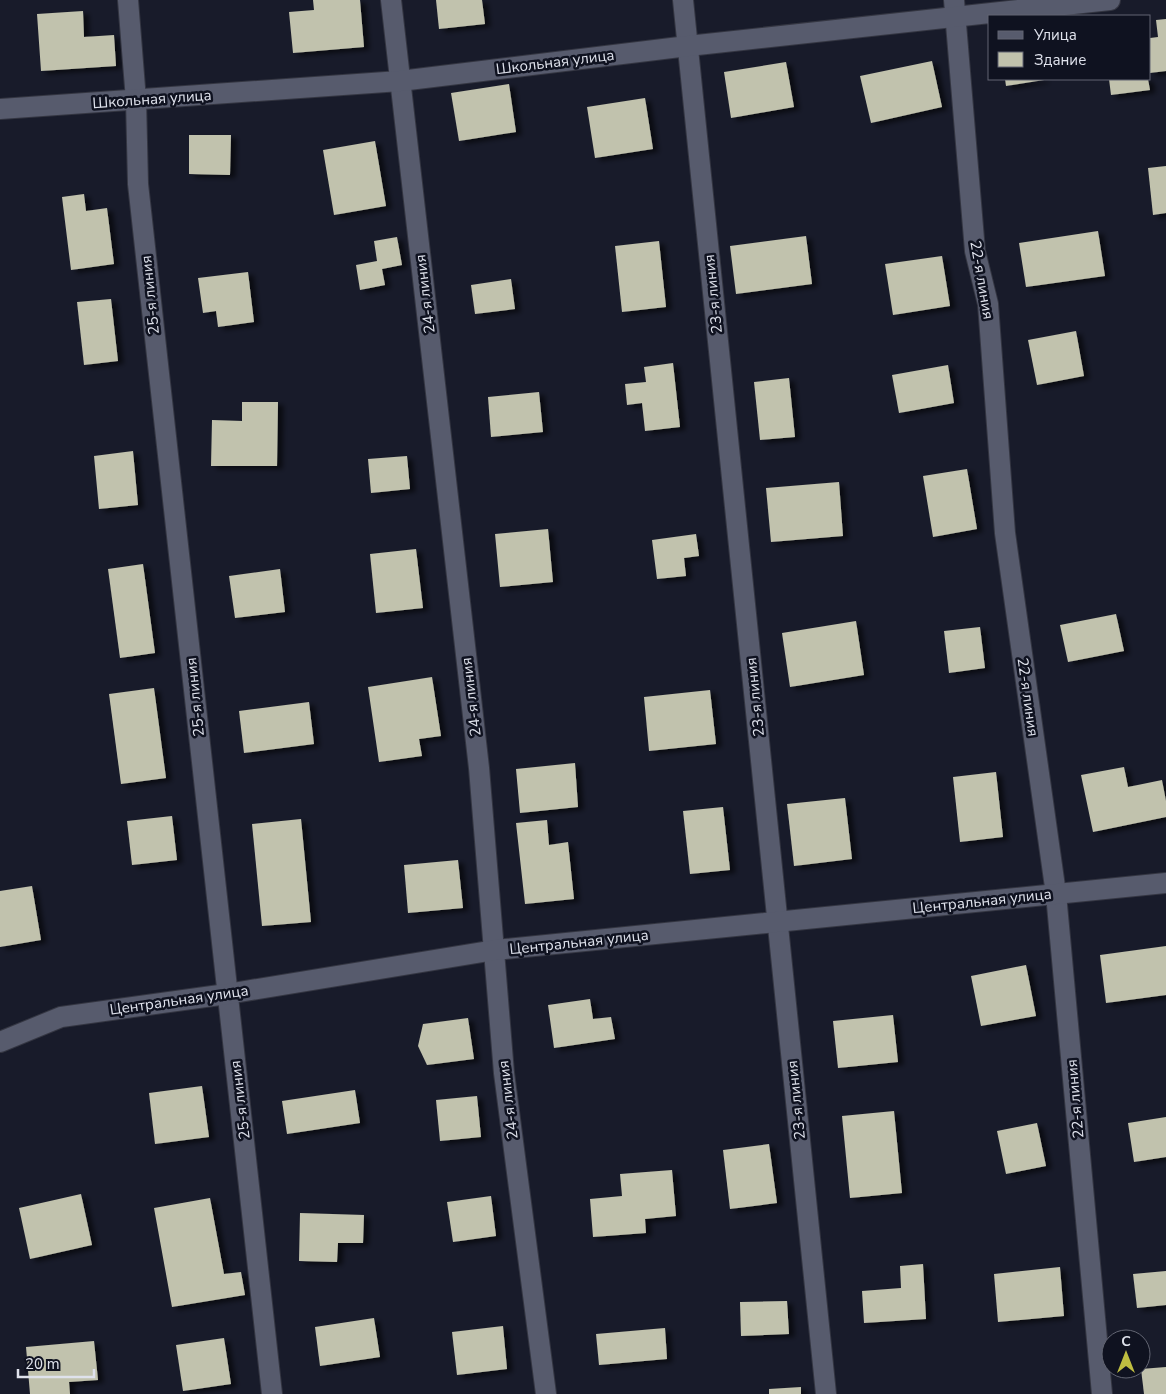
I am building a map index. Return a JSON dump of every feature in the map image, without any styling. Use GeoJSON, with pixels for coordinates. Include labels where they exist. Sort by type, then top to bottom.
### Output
{"type":"FeatureCollection","features":[{"type":"Feature","properties":{"kind":"street","name":"25-я линия"},"geometry":{"type":"LineString","coordinates":[[128,0],[136,100],[138,184],[272,1394]]}},
{"type":"Feature","properties":{"kind":"street","name":"24-я линия"},"geometry":{"type":"LineString","coordinates":[[391,0],[479,768],[504,1073],[546,1394]]}},
{"type":"Feature","properties":{"kind":"street","name":"23-я линия"},"geometry":{"type":"LineString","coordinates":[[683,0],[826,1394]]}},
{"type":"Feature","properties":{"kind":"street","name":"Школьная улица"},"geometry":{"type":"LineString","coordinates":[[0,109],[400,81],[688,46],[955,9],[1110,0]]}},
{"type":"Feature","properties":{"kind":"street","name":"22-я линия"},"geometry":{"type":"LineString","coordinates":[[955,9],[975,251],[988,304],[1004,533],[1056,894],[1102,1394]]}},
{"type":"Feature","properties":{"kind":"street","name":"Центральная улица"},"geometry":{"type":"LineString","coordinates":[[0,1042],[61,1017],[227,994],[495,950],[1166,883]]}},
{"type":"Feature","properties":{"kind":"building"},"geometry":{"type":"Polygon","coordinates":[[[313,0],[360,0],[364,47],[293,53],[289,12],[314,10],[313,0]]]}},
{"type":"Feature","properties":{"kind":"building"},"geometry":{"type":"Polygon","coordinates":[[[436,0],[482,0],[485,24],[439,29],[436,0]]]}},
{"type":"Feature","properties":{"kind":"building"},"geometry":{"type":"Polygon","coordinates":[[[83,11],[84,37],[114,35],[116,66],[41,71],[37,14],[83,11]]]}},
{"type":"Feature","properties":{"kind":"building"},"geometry":{"type":"Polygon","coordinates":[[[1166,19],[1166,71],[1151,73],[1151,38],[1158,37],[1156,20],[1166,19]]]}},
{"type":"Feature","properties":{"kind":"building"},"geometry":{"type":"Polygon","coordinates":[[[932,61],[942,107],[871,123],[860,76],[932,61]]]}},
{"type":"Feature","properties":{"kind":"building"},"geometry":{"type":"Polygon","coordinates":[[[786,62],[794,107],[731,118],[724,72],[786,62]]]}},
{"type":"Feature","properties":{"kind":"building"},"geometry":{"type":"Polygon","coordinates":[[[1005,80],[1044,80],[1006,86],[1005,80]]]}},
{"type":"Feature","properties":{"kind":"building"},"geometry":{"type":"Polygon","coordinates":[[[1109,80],[1148,80],[1150,90],[1111,95],[1109,80]]]}},
{"type":"Feature","properties":{"kind":"building"},"geometry":{"type":"Polygon","coordinates":[[[509,84],[516,132],[459,141],[451,93],[509,84]]]}},
{"type":"Feature","properties":{"kind":"building"},"geometry":{"type":"Polygon","coordinates":[[[645,98],[653,149],[595,158],[587,107],[645,98]]]}},
{"type":"Feature","properties":{"kind":"building"},"geometry":{"type":"Polygon","coordinates":[[[189,135],[231,135],[230,175],[189,174],[189,135]]]}},
{"type":"Feature","properties":{"kind":"building"},"geometry":{"type":"Polygon","coordinates":[[[375,141],[386,206],[334,215],[323,150],[375,141]]]}},
{"type":"Feature","properties":{"kind":"building"},"geometry":{"type":"Polygon","coordinates":[[[1166,166],[1166,213],[1153,215],[1148,168],[1166,166]]]}},
{"type":"Feature","properties":{"kind":"building"},"geometry":{"type":"Polygon","coordinates":[[[84,194],[86,211],[107,208],[114,264],[71,270],[62,197],[84,194]]]}},
{"type":"Feature","properties":{"kind":"building"},"geometry":{"type":"Polygon","coordinates":[[[1098,231],[1105,276],[1026,287],[1019,243],[1098,231]]]}},
{"type":"Feature","properties":{"kind":"building"},"geometry":{"type":"Polygon","coordinates":[[[806,236],[812,284],[736,294],[730,246],[806,236]]]}},
{"type":"Feature","properties":{"kind":"building"},"geometry":{"type":"Polygon","coordinates":[[[397,237],[402,265],[382,269],[385,285],[360,290],[356,265],[377,261],[374,241],[397,237]]]}},
{"type":"Feature","properties":{"kind":"building"},"geometry":{"type":"Polygon","coordinates":[[[659,241],[666,307],[622,312],[615,246],[659,241]]]}},
{"type":"Feature","properties":{"kind":"building"},"geometry":{"type":"Polygon","coordinates":[[[942,256],[950,306],[893,315],[885,264],[942,256]]]}},
{"type":"Feature","properties":{"kind":"building"},"geometry":{"type":"Polygon","coordinates":[[[248,272],[254,322],[218,327],[216,311],[203,313],[198,278],[248,272]]]}},
{"type":"Feature","properties":{"kind":"building"},"geometry":{"type":"Polygon","coordinates":[[[511,279],[515,309],[475,314],[471,285],[511,279]]]}},
{"type":"Feature","properties":{"kind":"building"},"geometry":{"type":"Polygon","coordinates":[[[111,299],[118,361],[84,365],[77,302],[111,299]]]}},
{"type":"Feature","properties":{"kind":"building"},"geometry":{"type":"Polygon","coordinates":[[[1076,331],[1084,376],[1037,385],[1028,340],[1076,331]]]}},
{"type":"Feature","properties":{"kind":"building"},"geometry":{"type":"Polygon","coordinates":[[[673,363],[680,427],[645,431],[642,403],[627,405],[625,384],[646,382],[644,367],[673,363]]]}},
{"type":"Feature","properties":{"kind":"building"},"geometry":{"type":"Polygon","coordinates":[[[948,365],[954,403],[899,413],[892,375],[948,365]]]}},
{"type":"Feature","properties":{"kind":"building"},"geometry":{"type":"Polygon","coordinates":[[[789,378],[795,437],[760,440],[754,382],[789,378]]]}},
{"type":"Feature","properties":{"kind":"building"},"geometry":{"type":"Polygon","coordinates":[[[539,392],[543,432],[491,437],[488,397],[539,392]]]}},
{"type":"Feature","properties":{"kind":"building"},"geometry":{"type":"Polygon","coordinates":[[[242,402],[278,402],[277,466],[211,466],[212,420],[242,421],[242,402]]]}},
{"type":"Feature","properties":{"kind":"building"},"geometry":{"type":"Polygon","coordinates":[[[133,451],[138,505],[99,509],[94,456],[133,451]]]}},
{"type":"Feature","properties":{"kind":"building"},"geometry":{"type":"Polygon","coordinates":[[[407,456],[410,489],[371,493],[368,459],[407,456]]]}},
{"type":"Feature","properties":{"kind":"building"},"geometry":{"type":"Polygon","coordinates":[[[967,469],[977,529],[933,537],[923,476],[967,469]]]}},
{"type":"Feature","properties":{"kind":"building"},"geometry":{"type":"Polygon","coordinates":[[[839,482],[843,536],[771,542],[766,488],[839,482]]]}},
{"type":"Feature","properties":{"kind":"building"},"geometry":{"type":"Polygon","coordinates":[[[548,529],[553,582],[500,587],[495,534],[548,529]]]}},
{"type":"Feature","properties":{"kind":"building"},"geometry":{"type":"Polygon","coordinates":[[[696,534],[699,556],[684,558],[686,576],[657,579],[652,540],[696,534]]]}},
{"type":"Feature","properties":{"kind":"building"},"geometry":{"type":"Polygon","coordinates":[[[416,549],[423,608],[376,613],[370,554],[416,549]]]}},
{"type":"Feature","properties":{"kind":"building"},"geometry":{"type":"Polygon","coordinates":[[[143,564],[155,653],[120,658],[108,569],[143,564]]]}},
{"type":"Feature","properties":{"kind":"building"},"geometry":{"type":"Polygon","coordinates":[[[280,569],[285,612],[235,618],[229,576],[280,569]]]}},
{"type":"Feature","properties":{"kind":"building"},"geometry":{"type":"Polygon","coordinates":[[[1116,614],[1124,651],[1068,662],[1060,625],[1116,614]]]}},
{"type":"Feature","properties":{"kind":"building"},"geometry":{"type":"Polygon","coordinates":[[[856,621],[864,675],[790,687],[782,633],[856,621]]]}},
{"type":"Feature","properties":{"kind":"building"},"geometry":{"type":"Polygon","coordinates":[[[980,627],[985,668],[949,673],[944,631],[980,627]]]}},
{"type":"Feature","properties":{"kind":"building"},"geometry":{"type":"Polygon","coordinates":[[[432,677],[441,736],[419,739],[422,756],[379,762],[368,687],[432,677]]]}},
{"type":"Feature","properties":{"kind":"building"},"geometry":{"type":"Polygon","coordinates":[[[154,688],[166,778],[121,784],[109,694],[154,688]]]}},
{"type":"Feature","properties":{"kind":"building"},"geometry":{"type":"Polygon","coordinates":[[[710,690],[716,744],[649,751],[644,697],[710,690]]]}},
{"type":"Feature","properties":{"kind":"building"},"geometry":{"type":"Polygon","coordinates":[[[309,702],[314,744],[244,753],[239,711],[309,702]]]}},
{"type":"Feature","properties":{"kind":"building"},"geometry":{"type":"Polygon","coordinates":[[[575,763],[578,807],[520,813],[516,769],[575,763]]]}},
{"type":"Feature","properties":{"kind":"building"},"geometry":{"type":"Polygon","coordinates":[[[1124,767],[1128,787],[1162,780],[1166,801],[1166,817],[1093,832],[1081,775],[1124,767]]]}},
{"type":"Feature","properties":{"kind":"building"},"geometry":{"type":"Polygon","coordinates":[[[996,772],[1003,837],[960,842],[953,777],[996,772]]]}},
{"type":"Feature","properties":{"kind":"building"},"geometry":{"type":"Polygon","coordinates":[[[845,798],[852,859],[794,866],[787,804],[845,798]]]}},
{"type":"Feature","properties":{"kind":"building"},"geometry":{"type":"Polygon","coordinates":[[[723,807],[730,870],[690,874],[683,811],[723,807]]]}},
{"type":"Feature","properties":{"kind":"building"},"geometry":{"type":"Polygon","coordinates":[[[172,816],[177,860],[132,865],[127,821],[172,816]]]}},
{"type":"Feature","properties":{"kind":"building"},"geometry":{"type":"Polygon","coordinates":[[[301,819],[311,922],[262,926],[252,824],[301,819]]]}},
{"type":"Feature","properties":{"kind":"building"},"geometry":{"type":"Polygon","coordinates":[[[547,820],[549,845],[568,842],[574,899],[525,904],[516,823],[547,820]]]}},
{"type":"Feature","properties":{"kind":"building"},"geometry":{"type":"Polygon","coordinates":[[[458,860],[463,908],[408,913],[404,865],[458,860]]]}},
{"type":"Feature","properties":{"kind":"building"},"geometry":{"type":"Polygon","coordinates":[[[32,886],[41,940],[0,947],[0,891],[32,886]]]}},
{"type":"Feature","properties":{"kind":"building"},"geometry":{"type":"Polygon","coordinates":[[[1166,946],[1166,995],[1106,1003],[1100,955],[1166,946]]]}},
{"type":"Feature","properties":{"kind":"building"},"geometry":{"type":"Polygon","coordinates":[[[1026,965],[1036,1016],[981,1026],[971,976],[1026,965]]]}},
{"type":"Feature","properties":{"kind":"building"},"geometry":{"type":"Polygon","coordinates":[[[590,999],[593,1019],[611,1017],[615,1039],[554,1048],[548,1005],[590,999]]]}},
{"type":"Feature","properties":{"kind":"building"},"geometry":{"type":"Polygon","coordinates":[[[893,1015],[898,1062],[838,1068],[833,1021],[893,1015]]]}},
{"type":"Feature","properties":{"kind":"building"},"geometry":{"type":"Polygon","coordinates":[[[468,1018],[474,1059],[427,1065],[418,1046],[423,1024],[468,1018]]]}},
{"type":"Feature","properties":{"kind":"building"},"geometry":{"type":"Polygon","coordinates":[[[202,1086],[209,1137],[155,1144],[149,1093],[202,1086]]]}},
{"type":"Feature","properties":{"kind":"building"},"geometry":{"type":"Polygon","coordinates":[[[355,1090],[360,1123],[287,1134],[282,1101],[355,1090]]]}},
{"type":"Feature","properties":{"kind":"building"},"geometry":{"type":"Polygon","coordinates":[[[477,1096],[481,1137],[440,1141],[436,1100],[477,1096]]]}},
{"type":"Feature","properties":{"kind":"building"},"geometry":{"type":"Polygon","coordinates":[[[894,1111],[902,1193],[850,1198],[842,1116],[894,1111]]]}},
{"type":"Feature","properties":{"kind":"building"},"geometry":{"type":"Polygon","coordinates":[[[1166,1117],[1166,1157],[1134,1162],[1128,1123],[1166,1117]]]}},
{"type":"Feature","properties":{"kind":"building"},"geometry":{"type":"Polygon","coordinates":[[[1037,1123],[1046,1166],[1006,1174],[997,1131],[1037,1123]]]}},
{"type":"Feature","properties":{"kind":"building"},"geometry":{"type":"Polygon","coordinates":[[[769,1144],[777,1203],[730,1209],[723,1150],[769,1144]]]}},
{"type":"Feature","properties":{"kind":"building"},"geometry":{"type":"Polygon","coordinates":[[[672,1170],[676,1216],[645,1219],[646,1233],[593,1237],[590,1199],[622,1196],[620,1174],[672,1170]]]}},
{"type":"Feature","properties":{"kind":"building"},"geometry":{"type":"Polygon","coordinates":[[[81,1194],[92,1245],[30,1259],[19,1208],[81,1194]]]}},
{"type":"Feature","properties":{"kind":"building"},"geometry":{"type":"Polygon","coordinates":[[[491,1196],[496,1236],[453,1242],[447,1202],[491,1196]]]}},
{"type":"Feature","properties":{"kind":"building"},"geometry":{"type":"Polygon","coordinates":[[[210,1198],[224,1274],[241,1272],[245,1295],[172,1307],[154,1208],[210,1198]]]}},
{"type":"Feature","properties":{"kind":"building"},"geometry":{"type":"Polygon","coordinates":[[[300,1213],[364,1215],[363,1243],[338,1243],[337,1262],[299,1261],[300,1213]]]}},
{"type":"Feature","properties":{"kind":"building"},"geometry":{"type":"Polygon","coordinates":[[[923,1264],[926,1319],[864,1323],[862,1291],[901,1288],[900,1266],[923,1264]]]}},
{"type":"Feature","properties":{"kind":"building"},"geometry":{"type":"Polygon","coordinates":[[[1060,1267],[1064,1316],[998,1322],[994,1274],[1060,1267]]]}},
{"type":"Feature","properties":{"kind":"building"},"geometry":{"type":"Polygon","coordinates":[[[1166,1271],[1166,1305],[1137,1308],[1133,1274],[1166,1271]]]}},
{"type":"Feature","properties":{"kind":"building"},"geometry":{"type":"Polygon","coordinates":[[[787,1301],[789,1334],[741,1336],[740,1302],[787,1301]]]}},
{"type":"Feature","properties":{"kind":"building"},"geometry":{"type":"Polygon","coordinates":[[[374,1318],[380,1357],[320,1366],[315,1327],[374,1318]]]}},
{"type":"Feature","properties":{"kind":"building"},"geometry":{"type":"Polygon","coordinates":[[[503,1326],[507,1369],[457,1375],[452,1332],[503,1326]]]}},
{"type":"Feature","properties":{"kind":"building"},"geometry":{"type":"Polygon","coordinates":[[[665,1328],[667,1359],[599,1365],[596,1334],[665,1328]]]}},
{"type":"Feature","properties":{"kind":"building"},"geometry":{"type":"Polygon","coordinates":[[[224,1338],[231,1384],[183,1391],[176,1345],[224,1338]]]}},
{"type":"Feature","properties":{"kind":"building"},"geometry":{"type":"Polygon","coordinates":[[[94,1341],[98,1380],[69,1382],[70,1394],[30,1394],[26,1347],[94,1341]]]}},
{"type":"Feature","properties":{"kind":"building"},"geometry":{"type":"Polygon","coordinates":[[[1166,1367],[1166,1394],[1144,1394],[1142,1379],[1151,1379],[1151,1368],[1166,1367]]]}},
{"type":"Feature","properties":{"kind":"building"},"geometry":{"type":"Polygon","coordinates":[[[801,1387],[801,1394],[769,1394],[769,1389],[801,1387]]]}}]}
